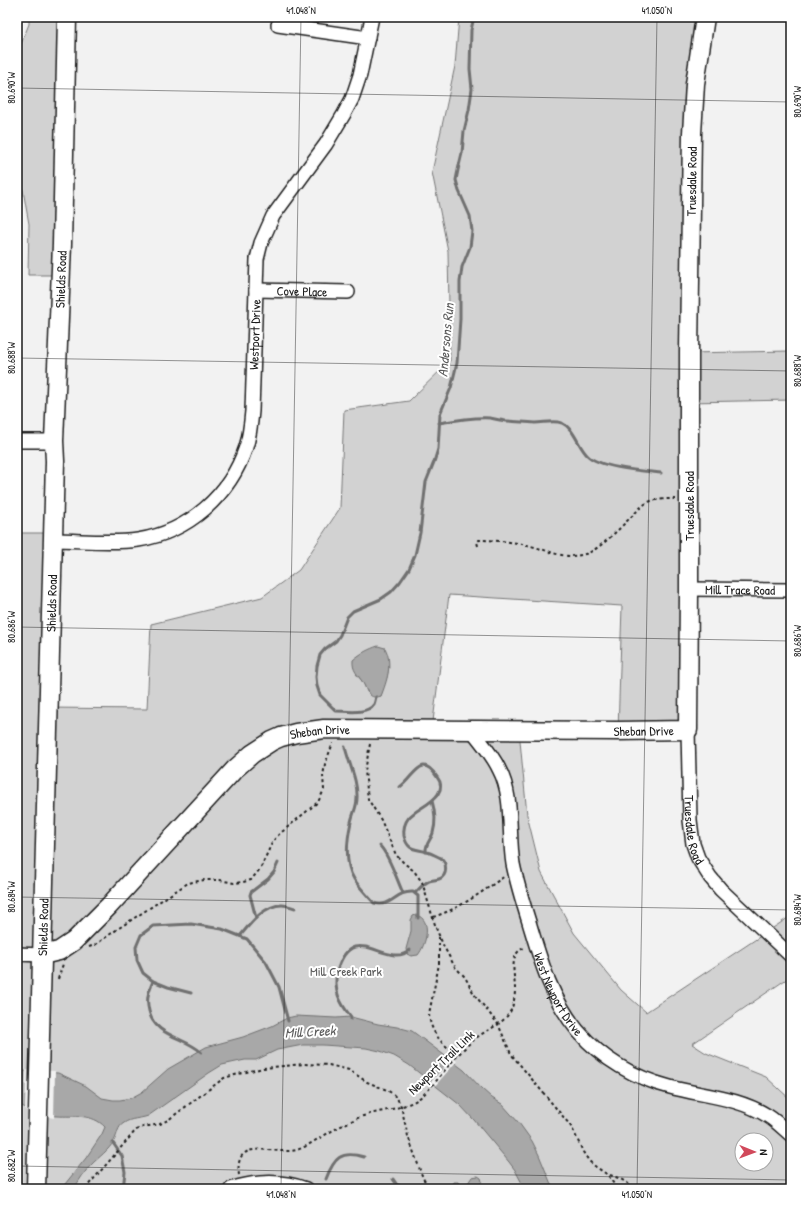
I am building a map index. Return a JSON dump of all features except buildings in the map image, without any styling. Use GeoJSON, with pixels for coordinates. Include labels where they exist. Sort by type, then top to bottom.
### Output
{"type":"FeatureCollection","features":[{"type":"Feature","properties":{"kind":"street","name":"Shields Road"},"geometry":{"type":"LineString","coordinates":[[36,1189],[53,540],[54,441],[62,244],[67,17]]}},
{"type":"Feature","properties":{"kind":"street","name":"Westport Drive"},"geometry":{"type":"LineString","coordinates":[[53,540],[121,541],[139,540],[154,536],[175,528],[192,519],[209,506],[231,479],[240,461],[250,429],[252,411],[257,259],[261,243],[267,228],[279,207],[326,144],[352,98],[360,75],[372,17]]}},
{"type":"Feature","properties":{"kind":"street","name":"Truesdale Road"},"geometry":{"type":"LineString","coordinates":[[705,17],[695,84],[692,133],[689,329],[688,730],[690,820],[692,838],[698,858],[710,877],[721,890],[791,956]]}},
{"type":"Feature","properties":{"kind":"street"},"geometry":{"type":"LineString","coordinates":[[278,25],[368,38]]}},
{"type":"Feature","properties":{"kind":"street","name":"Cove Place"},"geometry":{"type":"LineString","coordinates":[[256,290],[348,292]]}},
{"type":"Feature","properties":{"kind":"street"},"geometry":{"type":"LineString","coordinates":[[17,441],[54,441]]}},
{"type":"Feature","properties":{"kind":"street","name":"Mill Trace Road"},"geometry":{"type":"LineString","coordinates":[[689,589],[791,590]]}},
{"type":"Feature","properties":{"kind":"street","name":"Sheban Drive"},"geometry":{"type":"LineString","coordinates":[[42,955],[59,951],[74,941],[109,906],[235,769],[260,748],[281,737],[296,732],[324,730],[688,730]]}},
{"type":"Feature","properties":{"kind":"street","name":"West Newport Drive"},"geometry":{"type":"LineString","coordinates":[[471,730],[499,768],[504,780],[514,870],[549,985],[569,1019],[590,1043],[608,1058],[626,1070],[646,1080],[670,1087],[728,1099],[751,1107],[768,1116],[791,1135]]}},
{"type":"Feature","properties":{"kind":"street"},"geometry":{"type":"LineString","coordinates":[[17,954],[42,955]]}},
{"type":"Feature","properties":{"kind":"street"},"geometry":{"type":"LineString","coordinates":[[236,1187],[271,1182],[283,1183],[306,1189]]}},
{"type":"Feature","properties":{"kind":"path"},"geometry":{"type":"LineString","coordinates":[[478,546],[477,542],[479,540],[490,540],[531,546],[565,556],[587,554],[599,546],[631,518],[639,508],[651,501],[689,497]]}},
{"type":"Feature","properties":{"kind":"path"},"geometry":{"type":"LineString","coordinates":[[374,730],[365,771],[368,799],[381,820],[396,855],[414,871],[422,882],[432,917],[455,967],[465,977],[474,994],[498,1024],[511,1054],[570,1125],[589,1161],[608,1175],[625,1181],[633,1189]]}},
{"type":"Feature","properties":{"kind":"path"},"geometry":{"type":"LineString","coordinates":[[86,948],[95,945],[188,883],[204,880],[220,880],[234,883],[251,880],[260,869],[272,843],[277,836],[318,802],[322,796],[324,790],[323,776],[325,764],[332,747]]}},
{"type":"Feature","properties":{"kind":"path"},"geometry":{"type":"LineString","coordinates":[[432,917],[443,914],[477,895],[514,870]]}},
{"type":"Feature","properties":{"kind":"path"},"geometry":{"type":"LineString","coordinates":[[439,935],[439,964],[429,1014],[430,1022],[434,1032],[444,1045],[458,1055]]}},
{"type":"Feature","properties":{"kind":"path","name":"Newport Trail Link"},"geometry":{"type":"LineString","coordinates":[[236,1187],[241,1157],[251,1150],[285,1152],[296,1150],[360,1117],[401,1106],[416,1100],[476,1038],[506,1018],[514,1001],[514,959],[522,949],[536,944]]}},
{"type":"Feature","properties":{"kind":"path"},"geometry":{"type":"LineString","coordinates":[[84,1189],[136,1130],[142,1126],[160,1124],[168,1120],[224,1078],[263,1068],[304,1064],[329,1065],[350,1070],[367,1082],[393,1094],[401,1106],[408,1136],[424,1180],[431,1189]]}},
{"type":"Feature","properties":{"kind":"path"},"geometry":{"type":"LineString","coordinates":[[608,1175],[617,1189]]}},
{"type":"Feature","properties":{"kind":"green space"},"geometry":{"type":"Polygon","coordinates":[[[29,17],[67,17],[61,275],[28,275],[29,224],[23,190],[17,176],[17,54],[29,24],[29,17]]]}},
{"type":"Feature","properties":{"kind":"green space","name":"Mill Creek Park"},"geometry":{"type":"Polygon","coordinates":[[[459,17],[705,17],[689,353],[791,351],[791,400],[689,402],[688,730],[618,731],[622,606],[449,595],[432,729],[519,730],[527,815],[541,872],[574,933],[621,990],[646,1012],[791,916],[791,976],[692,1044],[706,1053],[766,1077],[791,1100],[791,1189],[17,1189],[17,533],[53,533],[48,708],[147,709],[151,624],[262,597],[299,570],[340,508],[344,410],[409,401],[450,361],[448,251],[432,172],[455,66],[459,17]],[[389,666],[356,674],[363,682],[367,692],[381,696],[389,666]]]}},
{"type":"Feature","properties":{"kind":"water"},"geometry":{"type":"Polygon","coordinates":[[[378,646],[385,648],[389,660],[389,666],[381,696],[374,697],[369,694],[353,667],[353,660],[371,648],[378,646]]]}},
{"type":"Feature","properties":{"kind":"water"},"geometry":{"type":"Polygon","coordinates":[[[416,915],[421,917],[425,922],[426,933],[421,951],[418,955],[411,956],[407,954],[406,949],[411,931],[411,920],[413,916],[416,915]]]}},
{"type":"Feature","properties":{"kind":"water","name":"Mill Creek"},"geometry":{"type":"Polygon","coordinates":[[[296,1016],[336,1018],[351,1017],[412,1031],[464,1070],[492,1098],[502,1104],[519,1123],[532,1141],[553,1189],[525,1189],[509,1162],[460,1105],[409,1065],[394,1056],[366,1048],[303,1045],[277,1050],[256,1060],[245,1060],[222,1065],[148,1116],[124,1123],[119,1129],[112,1145],[92,1164],[74,1189],[61,1189],[86,1158],[105,1127],[89,1118],[76,1116],[55,1116],[38,1113],[40,1072],[58,1073],[86,1086],[102,1098],[120,1100],[131,1098],[142,1092],[168,1069],[206,1047],[243,1037],[272,1026],[287,1018],[296,1016]]]}},
{"type":"Feature","properties":{"kind":"water"},"geometry":{"type":"Polygon","coordinates":[[[17,1068],[23,1071],[39,1072],[26,1108],[17,1104],[17,1068]]]}},
{"type":"Feature","properties":{"kind":"water"},"geometry":{"type":"Polygon","coordinates":[[[478,1176],[481,1178],[482,1182],[475,1189],[451,1189],[454,1182],[458,1182],[464,1186],[472,1177],[478,1176]]]}},
{"type":"Feature","properties":{"kind":"pier"},"geometry":{"type":"Polygon","coordinates":[[[452,1058],[457,1061],[434,1087],[430,1083],[452,1058]]]}},
{"type":"Feature","properties":{"kind":"pier"},"geometry":{"type":"Polygon","coordinates":[[[26,1070],[55,1071],[54,1118],[38,1115],[25,1110],[26,1070]]]}},
{"type":"Feature","properties":{"kind":"waterway","name":"Andersons Run"},"geometry":{"type":"LineString","coordinates":[[376,697],[374,704],[367,710],[356,712],[336,711],[320,695],[316,677],[317,666],[320,655],[325,649],[336,641],[340,635],[347,617],[353,611],[381,599],[391,592],[409,569],[415,555],[420,533],[426,482],[438,449],[440,414],[451,388],[457,363],[460,319],[460,282],[462,267],[470,247],[472,231],[470,216],[456,180],[462,153],[464,131],[472,89],[470,69],[471,30],[474,17]]}},
{"type":"Feature","properties":{"kind":"waterway"},"geometry":{"type":"LineString","coordinates":[[439,423],[464,419],[484,418],[535,423],[559,422],[570,429],[588,456],[594,460],[612,466],[661,473]]}},
{"type":"Feature","properties":{"kind":"waterway","name":"Andersons Run"},"geometry":{"type":"LineString","coordinates":[[345,747],[355,779],[357,792],[356,804],[348,836],[347,851],[351,873],[358,885],[374,903],[385,903],[407,892],[413,892],[418,896],[418,918]]}},
{"type":"Feature","properties":{"kind":"waterway"},"geometry":{"type":"LineString","coordinates":[[400,787],[418,768],[422,766],[427,766],[440,783],[440,790],[434,799],[416,811],[404,827],[404,836],[409,846],[414,849],[429,852],[441,858],[446,869],[442,877],[427,882],[415,893]]}},
{"type":"Feature","properties":{"kind":"waterway"},"geometry":{"type":"LineString","coordinates":[[426,852],[426,847],[435,825],[432,801]]}},
{"type":"Feature","properties":{"kind":"waterway"},"geometry":{"type":"LineString","coordinates":[[380,846],[390,861],[403,893]]}},
{"type":"Feature","properties":{"kind":"waterway"},"geometry":{"type":"LineString","coordinates":[[256,918],[250,895],[251,892],[268,879],[274,872],[278,863]]}},
{"type":"Feature","properties":{"kind":"waterway"},"geometry":{"type":"LineString","coordinates":[[240,936],[258,916],[269,908],[282,905],[295,908]]}},
{"type":"Feature","properties":{"kind":"waterway","name":"Mill Creek"},"geometry":{"type":"LineString","coordinates":[[191,993],[168,987],[153,981],[143,973],[137,960],[136,947],[141,935],[153,926],[191,924],[222,929],[247,939],[266,962],[279,987],[288,1021]]}},
{"type":"Feature","properties":{"kind":"waterway","name":"Andersons Run"},"geometry":{"type":"LineString","coordinates":[[351,1019],[338,996],[336,985],[337,972],[344,956],[352,948],[361,946],[391,955],[401,955],[410,950]]}},
{"type":"Feature","properties":{"kind":"waterway"},"geometry":{"type":"LineString","coordinates":[[153,981],[148,999],[148,1007],[152,1019],[163,1031],[201,1052]]}},
{"type":"Feature","properties":{"kind":"waterway"},"geometry":{"type":"LineString","coordinates":[[113,1143],[122,1156],[125,1172],[123,1189]]}},
{"type":"Feature","properties":{"kind":"waterway"},"geometry":{"type":"LineString","coordinates":[[326,1179],[335,1161],[344,1155],[364,1157]]}},
{"type":"Feature","properties":{"kind":"waterway"},"geometry":{"type":"LineString","coordinates":[[393,1179],[397,1185],[409,1189]]}},
{"type":"Feature","properties":{"kind":"waterway"},"geometry":{"type":"LineString","coordinates":[[430,1189],[436,1187]]}}]}
